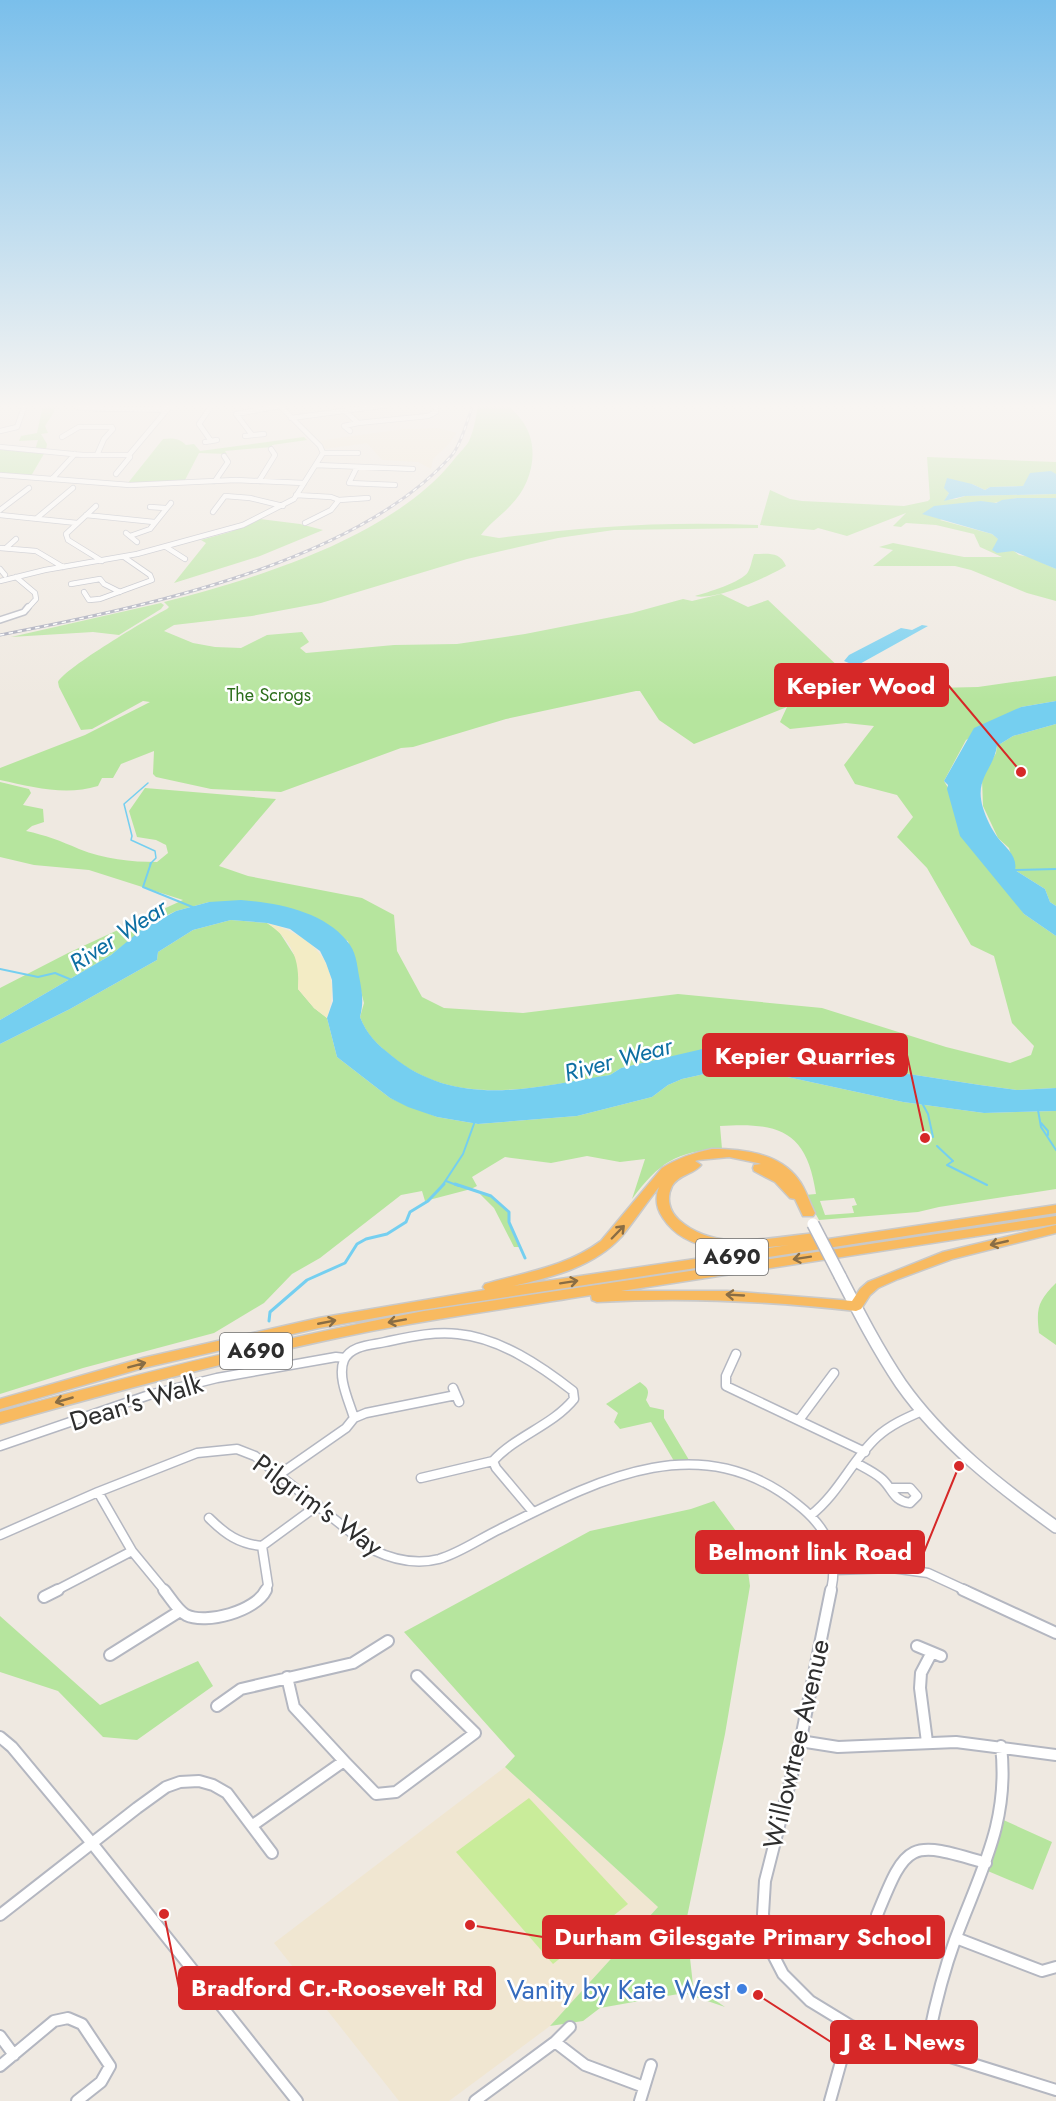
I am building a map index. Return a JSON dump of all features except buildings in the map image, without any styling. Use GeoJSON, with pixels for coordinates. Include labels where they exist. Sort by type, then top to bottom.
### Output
{"type":"FeatureCollection","features":[{"type":"Feature","properties":{"kind":"highway"},"geometry":{"type":"LineString","coordinates":[[408,1307],[546,1274],[579,1261],[607,1244],[618,1234],[665,1173],[684,1161],[698,1157],[712,1154],[742,1155],[771,1164],[791,1178],[799,1189],[808,1213]]}},
{"type":"Feature","properties":{"kind":"highway"},"geometry":{"type":"LineString","coordinates":[[808,1213],[780,1179],[767,1171],[736,1162],[704,1163],[689,1167],[676,1174],[668,1183],[663,1194],[663,1205],[676,1226],[703,1240],[737,1244],[801,1238],[874,1236]]}},
{"type":"Feature","properties":{"kind":"highway","name":"A690"},"geometry":{"type":"LineString","coordinates":[[0,1404],[143,1363],[319,1323],[408,1307],[1056,1209]]}},
{"type":"Feature","properties":{"kind":"highway","name":"A690"},"geometry":{"type":"LineString","coordinates":[[0,1418],[143,1378],[327,1334],[517,1302],[1056,1220]]}},
{"type":"Feature","properties":{"kind":"highway"},"geometry":{"type":"LineString","coordinates":[[517,1302],[680,1294],[779,1297],[856,1306],[865,1292],[873,1285],[904,1271],[948,1255],[1056,1229]]}},
{"type":"Feature","properties":{"kind":"street"},"geometry":{"type":"LineString","coordinates":[[37,518],[55,503]]}},
{"type":"Feature","properties":{"kind":"street"},"geometry":{"type":"LineString","coordinates":[[137,542],[128,535],[147,531],[171,503]]}},
{"type":"Feature","properties":{"kind":"street"},"geometry":{"type":"LineString","coordinates":[[213,512],[220,503]]}},
{"type":"Feature","properties":{"kind":"street"},"geometry":{"type":"LineString","coordinates":[[271,503],[283,506]]}},
{"type":"Feature","properties":{"kind":"street"},"geometry":{"type":"LineString","coordinates":[[0,581],[166,547],[243,525],[286,503]]}},
{"type":"Feature","properties":{"kind":"street"},"geometry":{"type":"LineString","coordinates":[[305,523],[331,510],[337,503]]}},
{"type":"Feature","properties":{"kind":"street"},"geometry":{"type":"LineString","coordinates":[[96,506],[66,534],[66,538],[102,561]]}},
{"type":"Feature","properties":{"kind":"street"},"geometry":{"type":"LineString","coordinates":[[150,507],[165,508]]}},
{"type":"Feature","properties":{"kind":"street"},"geometry":{"type":"LineString","coordinates":[[0,514],[77,523]]}},
{"type":"Feature","properties":{"kind":"street"},"geometry":{"type":"LineString","coordinates":[[86,515],[154,522]]}},
{"type":"Feature","properties":{"kind":"street"},"geometry":{"type":"LineString","coordinates":[[3,548],[16,539]]}},
{"type":"Feature","properties":{"kind":"street"},"geometry":{"type":"LineString","coordinates":[[166,547],[185,559]]}},
{"type":"Feature","properties":{"kind":"street"},"geometry":{"type":"LineString","coordinates":[[3,548],[36,551],[63,567]]}},
{"type":"Feature","properties":{"kind":"street"},"geometry":{"type":"LineString","coordinates":[[84,592],[89,600],[95,600],[149,582],[152,577],[124,557]]}},
{"type":"Feature","properties":{"kind":"street"},"geometry":{"type":"LineString","coordinates":[[0,569],[5,575]]}},
{"type":"Feature","properties":{"kind":"street"},"geometry":{"type":"LineString","coordinates":[[0,620],[24,612],[36,599],[35,593],[16,578]]}},
{"type":"Feature","properties":{"kind":"street"},"geometry":{"type":"LineString","coordinates":[[71,584],[100,579],[104,584],[120,592]]}},
{"type":"Feature","properties":{"kind":"street"},"geometry":{"type":"LineString","coordinates":[[808,1213],[886,1361],[922,1411],[971,1462],[1013,1497],[1056,1527]]}},
{"type":"Feature","properties":{"kind":"street"},"geometry":{"type":"LineString","coordinates":[[354,1418],[342,1371],[345,1358],[358,1347],[428,1335],[468,1335],[491,1342],[561,1381],[573,1391],[574,1399],[567,1410],[498,1454],[493,1461],[421,1478]]}},
{"type":"Feature","properties":{"kind":"street"},"geometry":{"type":"LineString","coordinates":[[736,1354],[726,1376],[726,1386],[865,1452]]}},
{"type":"Feature","properties":{"kind":"street","name":"Dean's Walk"},"geometry":{"type":"LineString","coordinates":[[0,1446],[149,1395],[217,1378],[336,1357],[345,1358]]}},
{"type":"Feature","properties":{"kind":"street"},"geometry":{"type":"LineString","coordinates":[[799,1420],[834,1373]]}},
{"type":"Feature","properties":{"kind":"street"},"geometry":{"type":"LineString","coordinates":[[280,1474],[345,1428],[354,1418],[366,1413],[456,1395]]}},
{"type":"Feature","properties":{"kind":"street"},"geometry":{"type":"LineString","coordinates":[[811,1515],[832,1496],[856,1463],[885,1430],[922,1411]]}},
{"type":"Feature","properties":{"kind":"street","name":"Pilgrim's Way"},"geometry":{"type":"LineString","coordinates":[[0,1535],[98,1492],[197,1453],[224,1449],[237,1449],[255,1456],[373,1550],[391,1559],[415,1563],[439,1559],[533,1512]]}},
{"type":"Feature","properties":{"kind":"street"},"geometry":{"type":"LineString","coordinates":[[493,1461],[496,1468],[533,1512]]}},
{"type":"Feature","properties":{"kind":"street"},"geometry":{"type":"LineString","coordinates":[[856,1463],[874,1473],[892,1488]]}},
{"type":"Feature","properties":{"kind":"street","name":"Willowtree Avenue"},"geometry":{"type":"LineString","coordinates":[[533,1512],[610,1477],[644,1468],[699,1464],[719,1466],[761,1480],[785,1494],[811,1515],[823,1529],[830,1544],[835,1570],[800,1741],[764,1878],[761,1903],[769,1948],[782,1975],[807,2000],[827,2015],[851,2026],[926,2051],[1056,2090]]}},
{"type":"Feature","properties":{"kind":"street"},"geometry":{"type":"LineString","coordinates":[[98,1492],[132,1551],[180,1611],[200,1619],[220,1617],[256,1603],[263,1596],[268,1585],[262,1546]]}},
{"type":"Feature","properties":{"kind":"street"},"geometry":{"type":"LineString","coordinates":[[209,1518],[232,1540],[262,1546],[318,1505]]}},
{"type":"Feature","properties":{"kind":"street"},"geometry":{"type":"LineString","coordinates":[[44,1597],[132,1551]]}},
{"type":"Feature","properties":{"kind":"street"},"geometry":{"type":"LineString","coordinates":[[835,1570],[892,1568],[928,1574],[1056,1633]]}},
{"type":"Feature","properties":{"kind":"street"},"geometry":{"type":"LineString","coordinates":[[110,1655],[180,1611]]}},
{"type":"Feature","properties":{"kind":"street"},"geometry":{"type":"LineString","coordinates":[[217,1706],[241,1689],[353,1663],[388,1641]]}},
{"type":"Feature","properties":{"kind":"street"},"geometry":{"type":"LineString","coordinates":[[917,1646],[936,1655],[921,1673],[920,1688],[927,1742]]}},
{"type":"Feature","properties":{"kind":"street"},"geometry":{"type":"LineString","coordinates":[[287,1677],[294,1707],[376,1794],[396,1792],[475,1733],[417,1676]]}},
{"type":"Feature","properties":{"kind":"street"},"geometry":{"type":"LineString","coordinates":[[0,1737],[12,1747],[91,1842],[297,2101]]}},
{"type":"Feature","properties":{"kind":"street"},"geometry":{"type":"LineString","coordinates":[[800,1741],[838,1747],[927,1742],[1001,1746],[1056,1755]]}},
{"type":"Feature","properties":{"kind":"street"},"geometry":{"type":"LineString","coordinates":[[926,2051],[943,1976],[986,1863],[999,1818],[1004,1783],[1001,1746]]}},
{"type":"Feature","properties":{"kind":"street"},"geometry":{"type":"LineString","coordinates":[[253,1825],[344,1761]]}},
{"type":"Feature","properties":{"kind":"street"},"geometry":{"type":"LineString","coordinates":[[0,1915],[91,1842],[166,1787],[180,1782],[213,1785],[227,1793],[272,1853]]}},
{"type":"Feature","properties":{"kind":"street"},"geometry":{"type":"LineString","coordinates":[[877,1915],[894,1873],[905,1856],[918,1848],[934,1847],[986,1863]]}},
{"type":"Feature","properties":{"kind":"street"},"geometry":{"type":"LineString","coordinates":[[956,1938],[1042,1971],[1056,1967]]}},
{"type":"Feature","properties":{"kind":"street"},"geometry":{"type":"LineString","coordinates":[[0,2066],[54,2021],[68,2018],[82,2024],[110,2066],[106,2077],[97,2088],[77,2101]]}},
{"type":"Feature","properties":{"kind":"street"},"geometry":{"type":"LineString","coordinates":[[830,2101],[851,2026]]}},
{"type":"Feature","properties":{"kind":"street"},"geometry":{"type":"LineString","coordinates":[[475,2101],[555,2042],[570,2027]]}},
{"type":"Feature","properties":{"kind":"street"},"geometry":{"type":"LineString","coordinates":[[0,2036],[14,2055]]}},
{"type":"Feature","properties":{"kind":"street"},"geometry":{"type":"LineString","coordinates":[[555,2042],[565,2054],[584,2065],[644,2087]]}},
{"type":"Feature","properties":{"kind":"street"},"geometry":{"type":"LineString","coordinates":[[640,2101],[651,2065]]}},
{"type":"Feature","properties":{"kind":"shaded area"},"geometry":{"type":"Polygon","coordinates":[[[505,1767],[658,1907],[550,2026],[449,2101],[399,2101],[274,1943],[505,1767]]]}},
{"type":"Feature","properties":{"kind":"green space","name":"The Scrogs"},"geometry":{"type":"Polygon","coordinates":[[[406,503],[513,503],[481,535],[499,538],[564,530],[660,524],[758,525],[758,528],[614,530],[558,538],[467,559],[321,603],[252,616],[174,625],[164,631],[193,643],[241,648],[267,635],[302,632],[309,642],[300,648],[306,653],[394,645],[457,644],[525,634],[632,613],[683,599],[692,601],[721,594],[748,607],[768,600],[843,671],[890,689],[978,687],[1056,676],[1056,701],[1021,707],[966,740],[944,781],[1024,914],[1056,936],[1056,1088],[1017,1090],[831,1062],[785,1050],[745,1047],[711,1048],[621,1068],[610,1075],[555,1085],[499,1090],[471,1089],[444,1084],[418,1074],[394,1058],[378,1045],[366,1030],[360,1017],[364,1003],[348,941],[209,902],[176,911],[153,922],[111,955],[0,1020],[0,988],[68,953],[183,900],[89,870],[34,865],[0,857],[0,782],[29,789],[31,793],[23,805],[43,809],[44,822],[26,831],[53,838],[98,855],[137,861],[157,862],[168,853],[166,845],[156,840],[137,837],[129,811],[145,788],[276,799],[219,866],[248,876],[362,898],[394,915],[397,951],[422,997],[444,1008],[523,1013],[678,994],[822,1008],[946,1047],[1010,1063],[1031,1055],[1034,1046],[1012,1023],[994,956],[971,945],[927,868],[897,837],[913,817],[897,795],[855,784],[844,765],[874,726],[846,723],[790,729],[780,722],[787,707],[694,744],[659,720],[640,691],[636,691],[506,719],[413,747],[401,748],[281,792],[211,789],[156,777],[153,774],[154,751],[121,764],[113,778],[102,778],[98,786],[86,789],[49,789],[0,780],[0,768],[85,735],[150,702],[143,701],[92,729],[81,730],[58,682],[91,655],[167,609],[169,607],[164,602],[239,581],[320,552],[406,503]]]}},
{"type":"Feature","properties":{"kind":"green space"},"geometry":{"type":"Polygon","coordinates":[[[766,503],[904,506],[918,503],[977,503],[940,520],[992,534],[1019,555],[1030,557],[1056,569],[1056,601],[1027,593],[971,570],[955,566],[873,566],[893,550],[879,547],[893,543],[964,557],[1002,557],[980,547],[974,534],[936,525],[906,523],[901,527],[893,526],[906,513],[847,536],[818,528],[814,530],[760,525],[766,503]]]}},
{"type":"Feature","properties":{"kind":"green space"},"geometry":{"type":"Polygon","coordinates":[[[260,519],[300,524],[323,530],[260,556],[174,583],[206,543],[201,540],[230,532],[260,519]]]}},
{"type":"Feature","properties":{"kind":"green space"},"geometry":{"type":"Polygon","coordinates":[[[754,554],[777,556],[786,566],[755,582],[728,592],[704,597],[695,596],[739,580],[749,570],[754,554]]]}},
{"type":"Feature","properties":{"kind":"green space"},"geometry":{"type":"Polygon","coordinates":[[[161,603],[164,605],[161,609],[119,635],[93,632],[11,637],[161,603]]]}},
{"type":"Feature","properties":{"kind":"green space"},"geometry":{"type":"Polygon","coordinates":[[[1056,724],[1056,906],[1050,902],[1045,889],[1015,870],[1009,848],[998,838],[983,806],[982,779],[996,753],[997,746],[1013,736],[1056,724]]]}},
{"type":"Feature","properties":{"kind":"green space"},"geometry":{"type":"Polygon","coordinates":[[[231,920],[267,923],[278,930],[300,968],[298,989],[314,1008],[327,1018],[337,1057],[390,1098],[437,1117],[478,1124],[577,1116],[652,1097],[668,1085],[682,1079],[746,1068],[903,1102],[984,1113],[1056,1111],[1056,1189],[918,1212],[819,1220],[805,1195],[816,1194],[806,1156],[787,1135],[759,1126],[720,1126],[722,1149],[692,1153],[670,1161],[651,1176],[632,1199],[645,1159],[620,1162],[587,1156],[551,1163],[505,1157],[472,1177],[477,1186],[471,1189],[425,1201],[422,1191],[401,1195],[320,1258],[292,1274],[264,1303],[214,1333],[83,1368],[0,1394],[0,1044],[70,1009],[157,960],[158,952],[193,930],[231,920]],[[854,1198],[820,1201],[825,1215],[854,1213],[852,1206],[857,1205],[854,1198]]]}},
{"type":"Feature","properties":{"kind":"green space"},"geometry":{"type":"Polygon","coordinates":[[[480,1194],[491,1196],[509,1212],[509,1222],[520,1247],[514,1247],[494,1208],[480,1194]]]}},
{"type":"Feature","properties":{"kind":"green space"},"geometry":{"type":"Polygon","coordinates":[[[1056,1283],[1056,1345],[1039,1333],[1038,1311],[1045,1295],[1056,1283]]]}},
{"type":"Feature","properties":{"kind":"green space"},"geometry":{"type":"Polygon","coordinates":[[[640,1382],[648,1390],[646,1400],[650,1407],[664,1410],[664,1418],[689,1460],[674,1461],[651,1422],[620,1429],[614,1422],[618,1413],[606,1404],[640,1382]]]}},
{"type":"Feature","properties":{"kind":"green space"},"geometry":{"type":"Polygon","coordinates":[[[714,1501],[744,1542],[750,1586],[725,1734],[686,1922],[693,1985],[725,2007],[684,1993],[600,2008],[583,2021],[550,2026],[658,1907],[505,1767],[515,1756],[404,1632],[590,1531],[691,1509],[714,1501]]]}},
{"type":"Feature","properties":{"kind":"green space"},"geometry":{"type":"Polygon","coordinates":[[[0,1616],[100,1705],[198,1661],[213,1686],[137,1740],[103,1737],[58,1691],[0,1672],[0,1616]]]}},
{"type":"Feature","properties":{"kind":"green space"},"geometry":{"type":"Polygon","coordinates":[[[529,1798],[628,1904],[553,1964],[456,1852],[529,1798]]]}},
{"type":"Feature","properties":{"kind":"green space"},"geometry":{"type":"Polygon","coordinates":[[[999,1818],[1052,1842],[1033,1890],[983,1869],[999,1818]]]}},
{"type":"Feature","properties":{"kind":"sand"},"geometry":{"type":"Polygon","coordinates":[[[267,923],[299,936],[312,945],[321,956],[332,983],[327,1018],[314,1008],[298,989],[298,968],[293,951],[283,936],[267,923]]]}},
{"type":"Feature","properties":{"kind":"water"},"geometry":{"type":"Polygon","coordinates":[[[962,503],[1056,503],[1056,569],[1013,551],[997,553],[992,550],[998,539],[992,534],[922,514],[934,506],[962,503]]]}},
{"type":"Feature","properties":{"kind":"water"},"geometry":{"type":"Polygon","coordinates":[[[922,625],[928,626],[856,666],[844,661],[849,655],[901,628],[912,630],[922,625]]]}},
{"type":"Feature","properties":{"kind":"water"},"geometry":{"type":"Polygon","coordinates":[[[1056,701],[1056,724],[1013,736],[997,746],[982,782],[981,798],[991,828],[1015,860],[1015,870],[1045,889],[1050,902],[1056,906],[1056,936],[1024,914],[960,836],[947,789],[948,785],[944,781],[974,728],[1021,707],[1056,701]]]}},
{"type":"Feature","properties":{"kind":"water"},"geometry":{"type":"Polygon","coordinates":[[[241,900],[269,903],[298,910],[325,922],[337,931],[350,945],[356,958],[362,996],[360,1017],[369,1034],[392,1056],[417,1073],[443,1083],[470,1089],[497,1090],[553,1085],[610,1075],[621,1068],[711,1047],[745,1047],[785,1050],[831,1062],[1017,1090],[1056,1088],[1056,1111],[984,1113],[903,1102],[746,1068],[682,1079],[668,1085],[652,1097],[577,1116],[478,1124],[437,1117],[390,1098],[337,1057],[327,1018],[333,1001],[332,980],[320,951],[290,929],[267,923],[231,920],[193,930],[158,952],[157,960],[70,1009],[0,1044],[0,1020],[111,955],[141,930],[176,911],[209,902],[241,900]]]}},
{"type":"Feature","properties":{"kind":"waterway"},"geometry":{"type":"LineString","coordinates":[[148,783],[124,804],[131,840],[155,851],[156,858],[151,863]]}},
{"type":"Feature","properties":{"kind":"waterway","name":"River Wear"},"geometry":{"type":"LineString","coordinates":[[151,863],[143,887],[195,908]]}},
{"type":"Feature","properties":{"kind":"waterway"},"geometry":{"type":"LineString","coordinates":[[1014,870],[1056,869]]}},
{"type":"Feature","properties":{"kind":"waterway","name":"River Wear"},"geometry":{"type":"LineString","coordinates":[[0,969],[38,977],[55,973],[72,980]]}},
{"type":"Feature","properties":{"kind":"waterway"},"geometry":{"type":"LineString","coordinates":[[922,1103],[928,1114],[933,1137]]}},
{"type":"Feature","properties":{"kind":"waterway"},"geometry":{"type":"LineString","coordinates":[[1038,1110],[1041,1127],[1056,1150]]}},
{"type":"Feature","properties":{"kind":"waterway"},"geometry":{"type":"LineString","coordinates":[[442,1186],[463,1154],[475,1121]]}},
{"type":"Feature","properties":{"kind":"waterway"},"geometry":{"type":"LineString","coordinates":[[1041,1123],[1048,1131],[1048,1135]]}},
{"type":"Feature","properties":{"kind":"waterway"},"geometry":{"type":"LineString","coordinates":[[937,1146],[953,1161],[947,1165],[987,1185]]}},
{"type":"Feature","properties":{"kind":"waterway"},"geometry":{"type":"LineString","coordinates":[[446,1181],[459,1186]]}},
{"type":"Feature","properties":{"kind":"waterway"},"geometry":{"type":"LineString","coordinates":[[269,1321],[270,1312],[307,1280],[345,1263],[357,1244],[366,1239],[387,1234],[406,1222],[410,1212],[428,1201],[444,1184]]}},
{"type":"Feature","properties":{"kind":"waterway"},"geometry":{"type":"LineString","coordinates":[[455,1184],[491,1196],[509,1212],[509,1222],[525,1258]]}},
{"type":"Feature","properties":{"kind":"railway"},"geometry":{"type":"LineString","coordinates":[[0,635],[115,611],[242,576],[303,553],[360,525],[395,503]]}},
{"type":"Feature","properties":{"kind":"place","name":"Kepier Wood"},"geometry":{"type":"Point","coordinates":[1021,772]}},
{"type":"Feature","properties":{"kind":"place","name":"Kepier Quarries"},"geometry":{"type":"Point","coordinates":[925,1138]}},
{"type":"Feature","properties":{"kind":"place","name":"Belmont link Road"},"geometry":{"type":"Point","coordinates":[959,1466]}},
{"type":"Feature","properties":{"kind":"place","name":"Bradford Cr.-Roosevelt Rd"},"geometry":{"type":"Point","coordinates":[164,1914]}},
{"type":"Feature","properties":{"kind":"place","name":"Durham Gilesgate Primary School"},"geometry":{"type":"Point","coordinates":[470,1925]}},
{"type":"Feature","properties":{"kind":"place","name":"Vanity by Kate West"},"geometry":{"type":"Point","coordinates":[742,1989]}},
{"type":"Feature","properties":{"kind":"place","name":"J & L News"},"geometry":{"type":"Point","coordinates":[758,1995]}}]}
